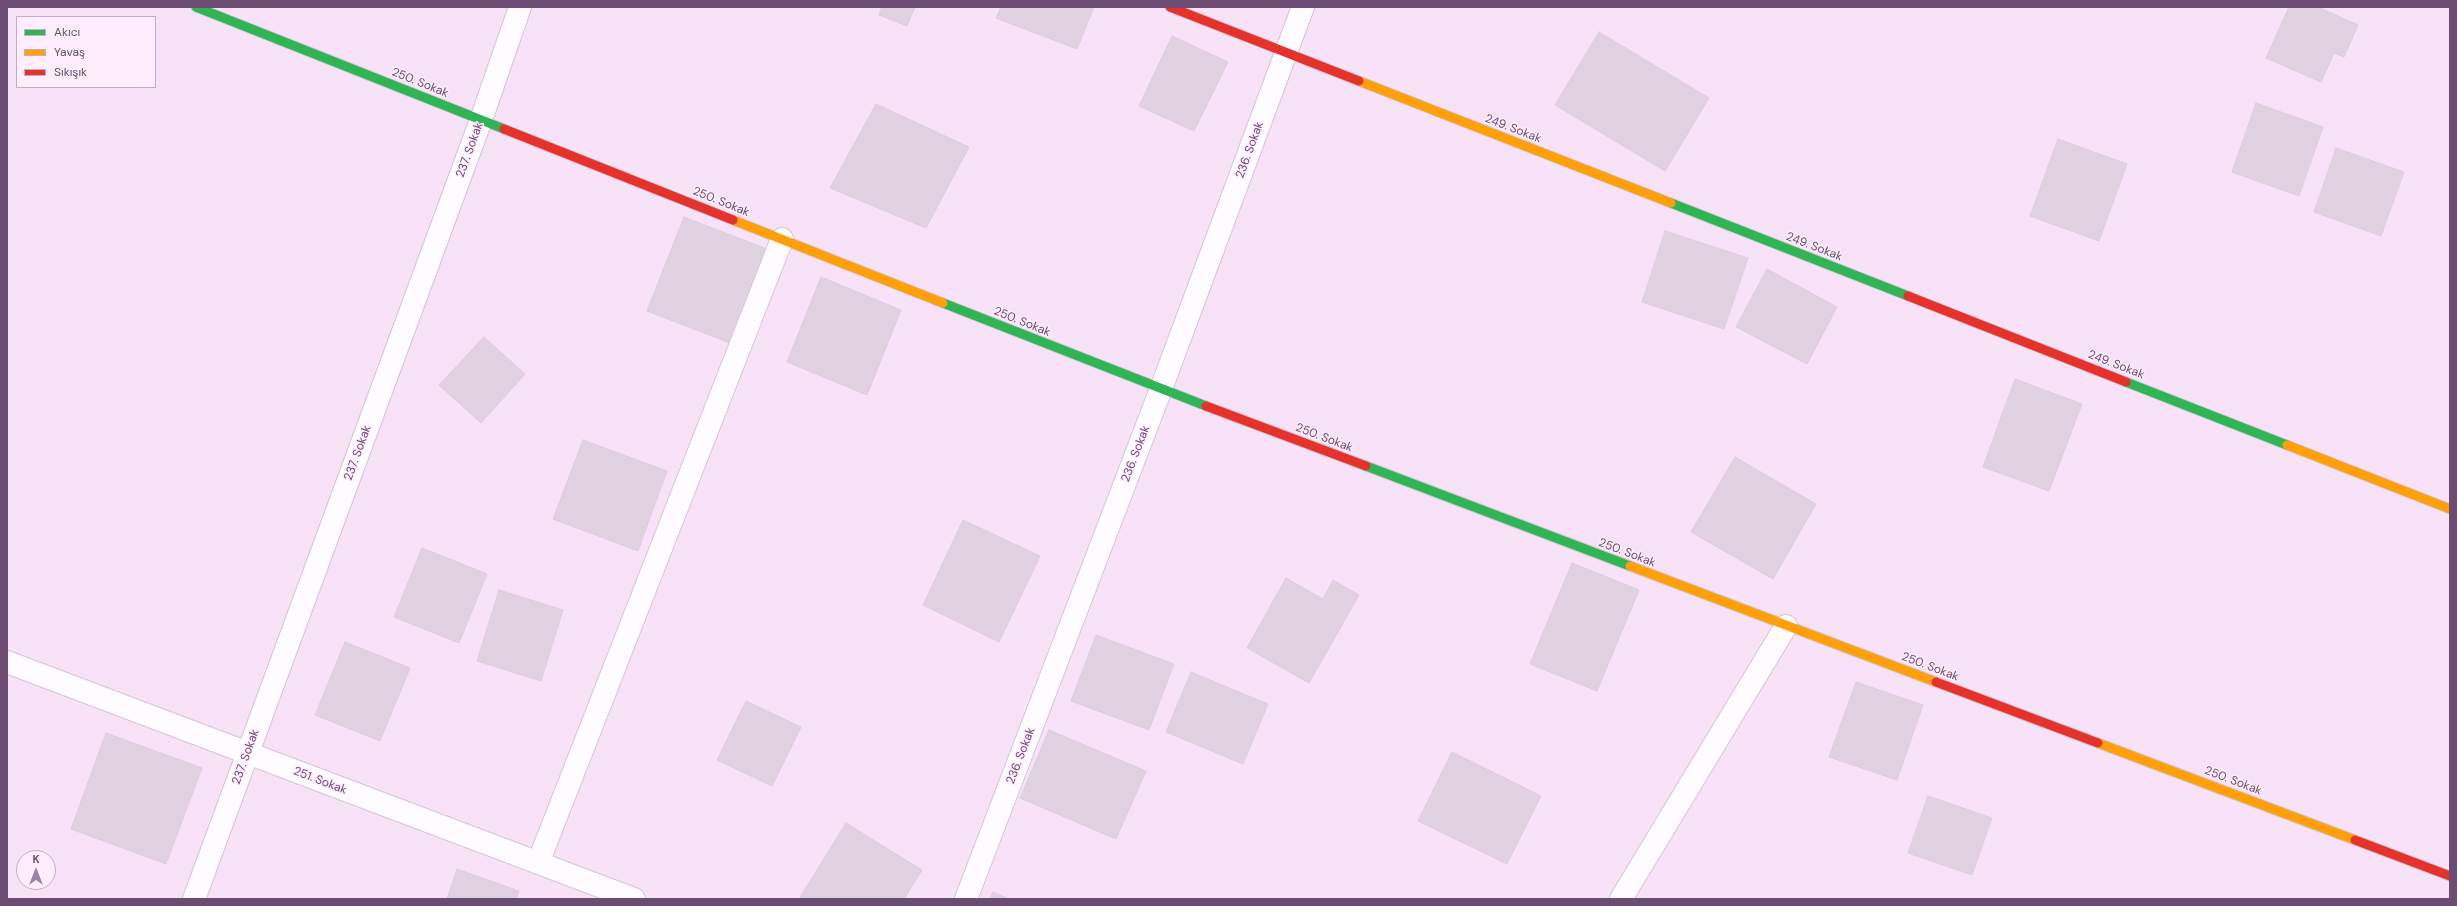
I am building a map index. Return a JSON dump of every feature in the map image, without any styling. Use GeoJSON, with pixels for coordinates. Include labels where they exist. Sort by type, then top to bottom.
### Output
{"type":"FeatureCollection","features":[{"type":"Feature","properties":{"kind":"street","name":"250. Sokak"},"geometry":{"type":"LineString","coordinates":[[196,7],[1161,390],[2450,876]]}},
{"type":"Feature","properties":{"kind":"street","name":"237. Sokak"},"geometry":{"type":"LineString","coordinates":[[194,899],[481,120],[520,7]]}},
{"type":"Feature","properties":{"kind":"street","name":"249. Sokak"},"geometry":{"type":"LineString","coordinates":[[1170,7],[2450,509]]}},
{"type":"Feature","properties":{"kind":"street","name":"236. Sokak"},"geometry":{"type":"LineString","coordinates":[[966,899],[1161,390],[1303,7]]}},
{"type":"Feature","properties":{"kind":"street"},"geometry":{"type":"LineString","coordinates":[[538,863],[782,239]]}},
{"type":"Feature","properties":{"kind":"street"},"geometry":{"type":"LineString","coordinates":[[1621,899],[1786,626]]}},
{"type":"Feature","properties":{"kind":"street","name":"251. Sokak"},"geometry":{"type":"LineString","coordinates":[[7,662],[634,899]]}},
{"type":"Feature","properties":{"kind":"shaded area"},"geometry":{"type":"Polygon","coordinates":[[[7,7],[2450,7],[2450,899],[7,899],[7,7]]]}},
{"type":"Feature","properties":{"kind":"building"},"geometry":{"type":"Polygon","coordinates":[[[882,7],[915,7],[907,26],[879,15],[882,7]]]}},
{"type":"Feature","properties":{"kind":"building"},"geometry":{"type":"Polygon","coordinates":[[[1001,7],[1094,7],[1077,49],[996,18],[1001,7]]]}},
{"type":"Feature","properties":{"kind":"building"},"geometry":{"type":"Polygon","coordinates":[[[2289,7],[2318,7],[2358,25],[2344,57],[2334,53],[2321,82],[2266,58],[2289,7]]]}},
{"type":"Feature","properties":{"kind":"building"},"geometry":{"type":"Polygon","coordinates":[[[1599,32],[1709,98],[1665,171],[1555,105],[1599,32]]]}},
{"type":"Feature","properties":{"kind":"building"},"geometry":{"type":"Polygon","coordinates":[[[1172,36],[1228,62],[1194,131],[1139,106],[1172,36]]]}},
{"type":"Feature","properties":{"kind":"building"},"geometry":{"type":"Polygon","coordinates":[[[2256,103],[2323,127],[2299,196],[2232,172],[2256,103]]]}},
{"type":"Feature","properties":{"kind":"building"},"geometry":{"type":"Polygon","coordinates":[[[876,104],[969,147],[926,228],[830,188],[876,104]]]}},
{"type":"Feature","properties":{"kind":"building"},"geometry":{"type":"Polygon","coordinates":[[[2058,139],[2127,164],[2099,241],[2030,216],[2058,139]]]}},
{"type":"Feature","properties":{"kind":"building"},"geometry":{"type":"Polygon","coordinates":[[[2336,148],[2404,172],[2381,236],[2314,212],[2336,148]]]}},
{"type":"Feature","properties":{"kind":"building"},"geometry":{"type":"Polygon","coordinates":[[[684,217],[767,249],[730,343],[647,311],[684,217]]]}},
{"type":"Feature","properties":{"kind":"building"},"geometry":{"type":"Polygon","coordinates":[[[1665,231],[1748,258],[1724,329],[1642,302],[1665,231]]]}},
{"type":"Feature","properties":{"kind":"building"},"geometry":{"type":"Polygon","coordinates":[[[1767,269],[1837,307],[1807,364],[1736,327],[1767,269]]]}},
{"type":"Feature","properties":{"kind":"building"},"geometry":{"type":"Polygon","coordinates":[[[821,277],[901,310],[867,395],[787,362],[821,277]]]}},
{"type":"Feature","properties":{"kind":"building"},"geometry":{"type":"Polygon","coordinates":[[[484,337],[525,374],[481,423],[439,385],[484,337]]]}},
{"type":"Feature","properties":{"kind":"building"},"geometry":{"type":"Polygon","coordinates":[[[2015,379],[2082,404],[2049,491],[1983,467],[2015,379]]]}},
{"type":"Feature","properties":{"kind":"building"},"geometry":{"type":"Polygon","coordinates":[[[583,440],[667,471],[638,551],[553,519],[583,440]]]}},
{"type":"Feature","properties":{"kind":"building"},"geometry":{"type":"Polygon","coordinates":[[[1735,457],[1816,504],[1773,579],[1691,532],[1735,457]]]}},
{"type":"Feature","properties":{"kind":"building"},"geometry":{"type":"Polygon","coordinates":[[[963,520],[1040,556],[999,642],[923,605],[963,520]]]}},
{"type":"Feature","properties":{"kind":"building"},"geometry":{"type":"Polygon","coordinates":[[[422,548],[487,574],[459,643],[394,617],[422,548]]]}},
{"type":"Feature","properties":{"kind":"building"},"geometry":{"type":"Polygon","coordinates":[[[1572,563],[1639,590],[1597,691],[1530,664],[1572,563]]]}},
{"type":"Feature","properties":{"kind":"building"},"geometry":{"type":"Polygon","coordinates":[[[1286,578],[1323,599],[1333,580],[1359,595],[1309,683],[1247,648],[1286,578]]]}},
{"type":"Feature","properties":{"kind":"building"},"geometry":{"type":"Polygon","coordinates":[[[499,590],[563,610],[541,681],[477,661],[499,590]]]}},
{"type":"Feature","properties":{"kind":"building"},"geometry":{"type":"Polygon","coordinates":[[[1096,635],[1174,664],[1149,730],[1071,701],[1096,635]]]}},
{"type":"Feature","properties":{"kind":"building"},"geometry":{"type":"Polygon","coordinates":[[[345,642],[410,668],[380,741],[315,715],[345,642]]]}},
{"type":"Feature","properties":{"kind":"building"},"geometry":{"type":"Polygon","coordinates":[[[1191,672],[1268,704],[1243,764],[1166,732],[1191,672]]]}},
{"type":"Feature","properties":{"kind":"building"},"geometry":{"type":"Polygon","coordinates":[[[1856,682],[1923,705],[1897,780],[1829,757],[1856,682]]]}},
{"type":"Feature","properties":{"kind":"building"},"geometry":{"type":"Polygon","coordinates":[[[746,701],[801,727],[772,786],[717,760],[746,701]]]}},
{"type":"Feature","properties":{"kind":"building"},"geometry":{"type":"Polygon","coordinates":[[[1049,730],[1146,771],[1116,839],[1020,798],[1049,730]]]}},
{"type":"Feature","properties":{"kind":"building"},"geometry":{"type":"Polygon","coordinates":[[[106,733],[202,768],[166,864],[71,829],[106,733]]]}},
{"type":"Feature","properties":{"kind":"building"},"geometry":{"type":"Polygon","coordinates":[[[1452,752],[1541,796],[1507,864],[1418,821],[1452,752]]]}},
{"type":"Feature","properties":{"kind":"building"},"geometry":{"type":"Polygon","coordinates":[[[1928,796],[1992,818],[1972,875],[1908,853],[1928,796]]]}},
{"type":"Feature","properties":{"kind":"building"},"geometry":{"type":"Polygon","coordinates":[[[846,823],[922,870],[904,899],[799,899],[846,823]]]}},
{"type":"Feature","properties":{"kind":"building"},"geometry":{"type":"Polygon","coordinates":[[[457,869],[519,891],[516,899],[447,899],[457,869]]]}},
{"type":"Feature","properties":{"kind":"building"},"geometry":{"type":"Polygon","coordinates":[[[993,892],[1009,899],[990,899],[993,892]]]}},
{"type":"Feature","properties":{"kind":"traffic: fast"},"geometry":{"type":"LineString","coordinates":[[196,7],[504,129]]}},
{"type":"Feature","properties":{"kind":"traffic: fast"},"geometry":{"type":"LineString","coordinates":[[1671,203],[1908,296]]}},
{"type":"Feature","properties":{"kind":"traffic: fast"},"geometry":{"type":"LineString","coordinates":[[943,303],[1206,406]]}},
{"type":"Feature","properties":{"kind":"traffic: fast"},"geometry":{"type":"LineString","coordinates":[[2126,382],[2287,445]]}},
{"type":"Feature","properties":{"kind":"traffic: fast"},"geometry":{"type":"LineString","coordinates":[[1366,466],[1630,566]]}},
{"type":"Feature","properties":{"kind":"traffic: slow"},"geometry":{"type":"LineString","coordinates":[[1359,81],[1671,203]]}},
{"type":"Feature","properties":{"kind":"traffic: slow"},"geometry":{"type":"LineString","coordinates":[[733,220],[943,303]]}},
{"type":"Feature","properties":{"kind":"traffic: slow"},"geometry":{"type":"LineString","coordinates":[[2287,445],[2450,509]]}},
{"type":"Feature","properties":{"kind":"traffic: slow"},"geometry":{"type":"LineString","coordinates":[[1630,566],[1936,682]]}},
{"type":"Feature","properties":{"kind":"traffic: slow"},"geometry":{"type":"LineString","coordinates":[[2098,743],[2355,840]]}},
{"type":"Feature","properties":{"kind":"traffic: jam"},"geometry":{"type":"LineString","coordinates":[[1170,7],[1359,81]]}},
{"type":"Feature","properties":{"kind":"traffic: jam"},"geometry":{"type":"LineString","coordinates":[[504,129],[733,220]]}},
{"type":"Feature","properties":{"kind":"traffic: jam"},"geometry":{"type":"LineString","coordinates":[[1908,296],[2126,382]]}},
{"type":"Feature","properties":{"kind":"traffic: jam"},"geometry":{"type":"LineString","coordinates":[[1206,406],[1366,466]]}},
{"type":"Feature","properties":{"kind":"traffic: jam"},"geometry":{"type":"LineString","coordinates":[[1936,682],[2098,743]]}},
{"type":"Feature","properties":{"kind":"traffic: jam"},"geometry":{"type":"LineString","coordinates":[[2355,840],[2450,876]]}}]}
